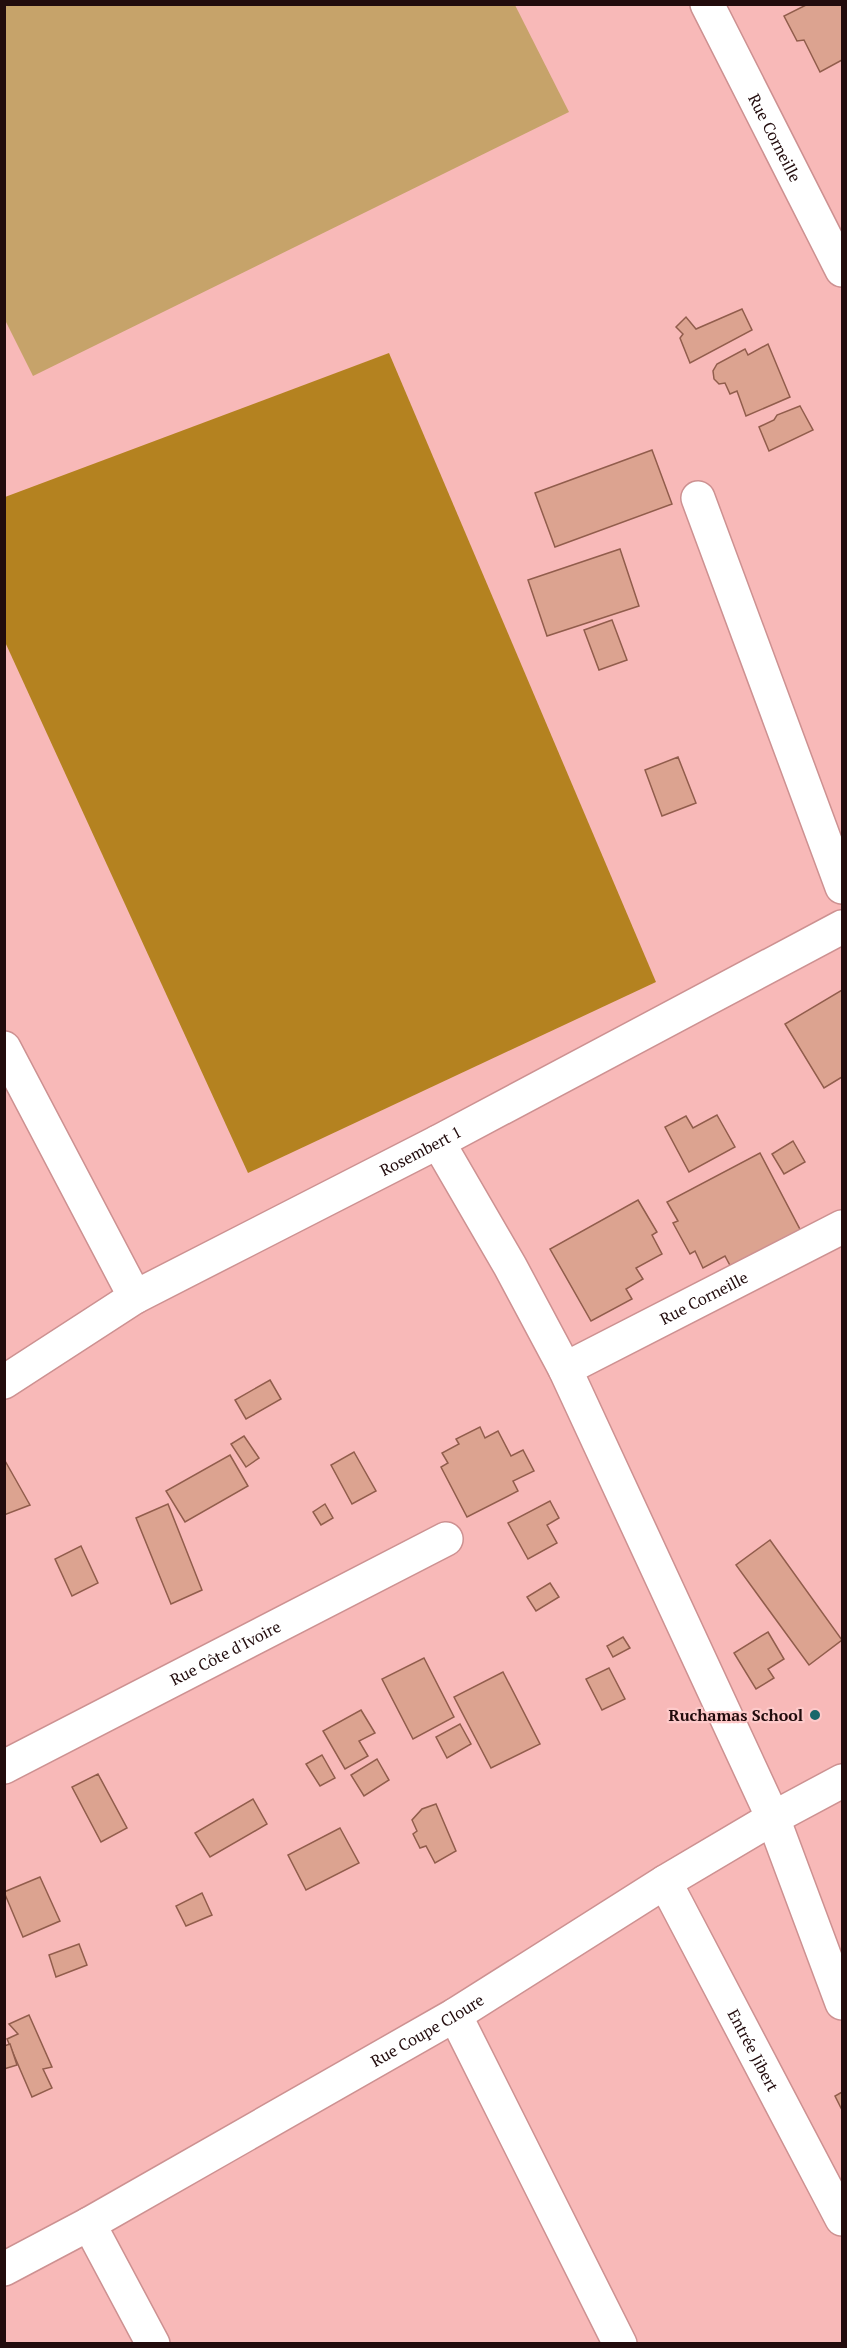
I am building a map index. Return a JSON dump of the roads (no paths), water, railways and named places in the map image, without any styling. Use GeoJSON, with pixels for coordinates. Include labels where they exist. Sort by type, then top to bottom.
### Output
{"type":"FeatureCollection","features":[{"type":"Feature","properties":{"kind":"street","name":"Rue Corneille"},"geometry":{"type":"LineString","coordinates":[[707,4],[843,270]]}},
{"type":"Feature","properties":{"kind":"street"},"geometry":{"type":"LineString","coordinates":[[698,498],[843,887]]}},
{"type":"Feature","properties":{"kind":"street","name":"Rosembert 1"},"geometry":{"type":"LineString","coordinates":[[4,1382],[135,1296],[438,1142],[843,927]]}},
{"type":"Feature","properties":{"kind":"street"},"geometry":{"type":"LineString","coordinates":[[4,1048],[135,1296]]}},
{"type":"Feature","properties":{"kind":"street"},"geometry":{"type":"LineString","coordinates":[[438,1142],[510,1266],[565,1368],[773,1818],[843,2003]]}},
{"type":"Feature","properties":{"kind":"street","name":"Rue Corneille"},"geometry":{"type":"LineString","coordinates":[[565,1368],[843,1227]]}},
{"type":"Feature","properties":{"kind":"street","name":"Rue Côte d'Ivoire"},"geometry":{"type":"LineString","coordinates":[[4,1767],[446,1539]]}},
{"type":"Feature","properties":{"kind":"street","name":"Rue Coupe Cloure"},"geometry":{"type":"LineString","coordinates":[[4,2269],[89,2224],[455,2015],[665,1882],[773,1818],[843,1781]]}},
{"type":"Feature","properties":{"kind":"street","name":"Entrée Jibert"},"geometry":{"type":"LineString","coordinates":[[665,1882],[843,2219]]}},
{"type":"Feature","properties":{"kind":"street"},"geometry":{"type":"LineString","coordinates":[[455,2015],[620,2343]]}},
{"type":"Feature","properties":{"kind":"street"},"geometry":{"type":"LineString","coordinates":[[89,2224],[153,2343]]}},
{"type":"Feature","properties":{"kind":"place","name":"Ruchamas School"},"geometry":{"type":"Point","coordinates":[815,1715]}}]}
